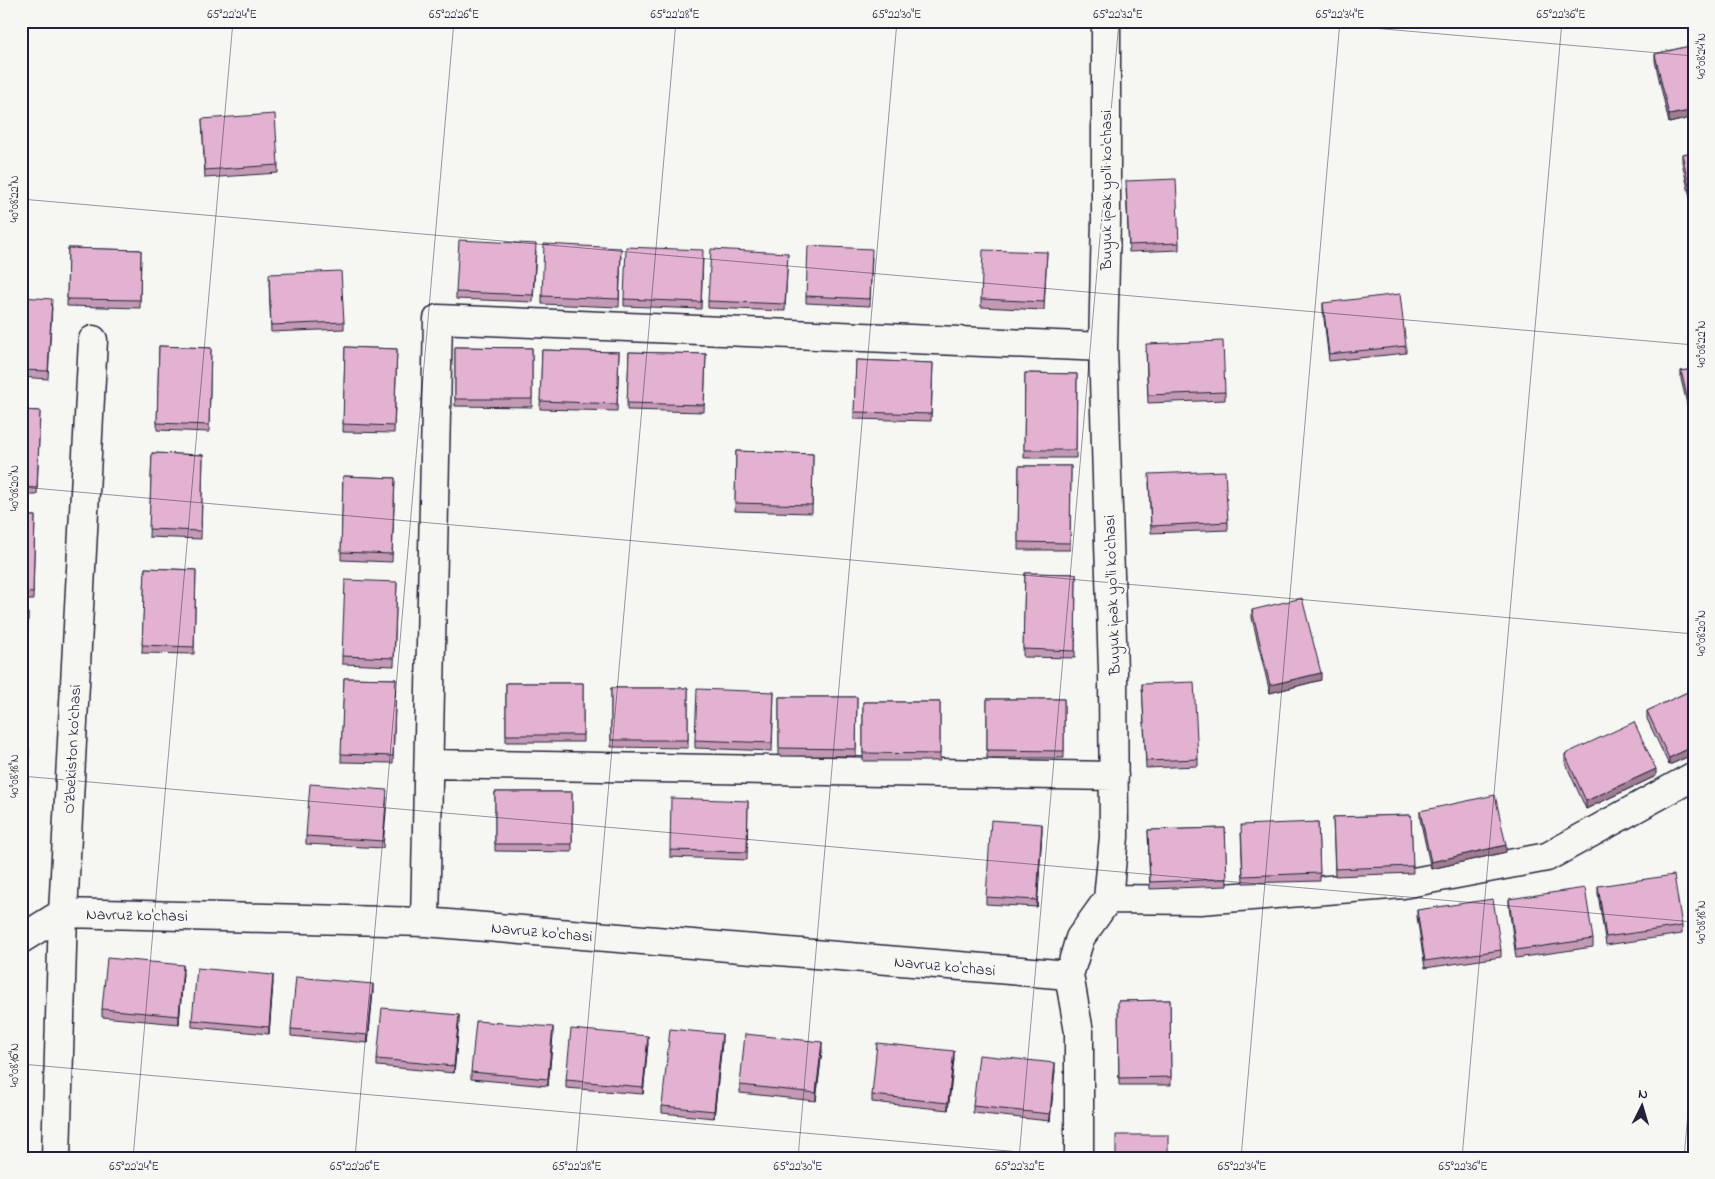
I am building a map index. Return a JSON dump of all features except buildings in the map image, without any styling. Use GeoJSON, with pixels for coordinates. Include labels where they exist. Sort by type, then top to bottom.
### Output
{"type":"FeatureCollection","features":[{"type":"Feature","properties":{"kind":"street","name":"Buyuk ipak yo'li ko'chasi"},"geometry":{"type":"LineString","coordinates":[[1106,21],[1106,221],[1102,347],[1111,576],[1114,776],[1114,837],[1108,899]]}},
{"type":"Feature","properties":{"kind":"street"},"geometry":{"type":"LineString","coordinates":[[426,922],[438,319],[1102,347]]}},
{"type":"Feature","properties":{"kind":"street","name":"O‘zbekiston ko‘chasi"},"geometry":{"type":"LineString","coordinates":[[56,1158],[63,913],[93,340]]}},
{"type":"Feature","properties":{"kind":"street"},"geometry":{"type":"LineString","coordinates":[[429,764],[1114,776]]}},
{"type":"Feature","properties":{"kind":"street"},"geometry":{"type":"LineString","coordinates":[[1079,1158],[1079,1032],[1069,975],[1080,938],[1108,899],[1200,900],[1403,884],[1547,857],[1694,776]]}},
{"type":"Feature","properties":{"kind":"street","name":"Navruz ko'chasi"},"geometry":{"type":"LineString","coordinates":[[21,939],[63,913],[426,922],[1069,975]]}}]}
